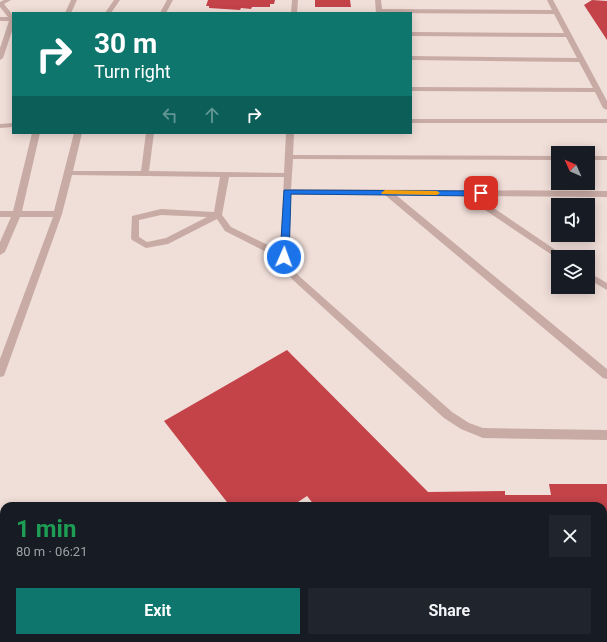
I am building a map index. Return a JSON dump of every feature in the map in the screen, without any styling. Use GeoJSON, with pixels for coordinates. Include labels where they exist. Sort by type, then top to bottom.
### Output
{"type":"FeatureCollection","features":[{"type":"Feature","properties":{"kind":"street"},"geometry":{"type":"LineString","coordinates":[[8,0],[1,4],[12,18]]}},
{"type":"Feature","properties":{"kind":"street"},"geometry":{"type":"LineString","coordinates":[[68,12],[74,0]]}},
{"type":"Feature","properties":{"kind":"street"},"geometry":{"type":"LineString","coordinates":[[109,12],[117,0]]}},
{"type":"Feature","properties":{"kind":"street"},"geometry":{"type":"LineString","coordinates":[[164,12],[170,0]]}},
{"type":"Feature","properties":{"kind":"street"},"geometry":{"type":"LineString","coordinates":[[294,12],[295,0]]}},
{"type":"Feature","properties":{"kind":"street"},"geometry":{"type":"LineString","coordinates":[[378,0],[379,12],[556,12]]}},
{"type":"Feature","properties":{"kind":"street"},"geometry":{"type":"LineString","coordinates":[[550,0],[607,108]]}},
{"type":"Feature","properties":{"kind":"street"},"geometry":{"type":"LineString","coordinates":[[0,19],[12,19]]}},
{"type":"Feature","properties":{"kind":"street"},"geometry":{"type":"LineString","coordinates":[[0,58],[2,48],[12,22]]}},
{"type":"Feature","properties":{"kind":"street"},"geometry":{"type":"LineString","coordinates":[[412,34],[569,35]]}},
{"type":"Feature","properties":{"kind":"street"},"geometry":{"type":"LineString","coordinates":[[412,58],[582,60]]}},
{"type":"Feature","properties":{"kind":"street"},"geometry":{"type":"LineString","coordinates":[[412,89],[598,90]]}},
{"type":"Feature","properties":{"kind":"street"},"geometry":{"type":"LineString","coordinates":[[412,121],[607,121]]}},
{"type":"Feature","properties":{"kind":"street"},"geometry":{"type":"LineString","coordinates":[[0,126],[12,125]]}},
{"type":"Feature","properties":{"kind":"street"},"geometry":{"type":"LineString","coordinates":[[0,252],[17,213],[36,134]]}},
{"type":"Feature","properties":{"kind":"street"},"geometry":{"type":"LineString","coordinates":[[0,373],[58,214],[78,134]]}},
{"type":"Feature","properties":{"kind":"street"},"geometry":{"type":"LineString","coordinates":[[145,174],[150,134]]}},
{"type":"Feature","properties":{"kind":"street"},"geometry":{"type":"LineString","coordinates":[[290,134],[284,257],[288,269],[296,278],[448,415],[465,426],[483,433],[607,436]]}},
{"type":"Feature","properties":{"kind":"street"},"geometry":{"type":"LineString","coordinates":[[289,157],[551,158]]}},
{"type":"Feature","properties":{"kind":"street"},"geometry":{"type":"LineString","coordinates":[[595,158],[607,158]]}},
{"type":"Feature","properties":{"kind":"street"},"geometry":{"type":"LineString","coordinates":[[68,173],[288,175]]}},
{"type":"Feature","properties":{"kind":"street"},"geometry":{"type":"LineString","coordinates":[[225,174],[218,215],[228,229],[284,257]]}},
{"type":"Feature","properties":{"kind":"street"},"geometry":{"type":"LineString","coordinates":[[287,192],[607,194]]}},
{"type":"Feature","properties":{"kind":"street"},"geometry":{"type":"LineString","coordinates":[[388,193],[607,375]]}},
{"type":"Feature","properties":{"kind":"street"},"geometry":{"type":"LineString","coordinates":[[466,193],[551,250]]}},
{"type":"Feature","properties":{"kind":"street"},"geometry":{"type":"LineString","coordinates":[[161,212],[218,215],[168,241],[146,245],[135,238],[135,218],[161,212]]}},
{"type":"Feature","properties":{"kind":"street"},"geometry":{"type":"LineString","coordinates":[[0,214],[58,214]]}},
{"type":"Feature","properties":{"kind":"street"},"geometry":{"type":"LineString","coordinates":[[595,279],[607,287]]}},
{"type":"Feature","properties":{"kind":"building"},"geometry":{"type":"Polygon","coordinates":[[[208,0],[275,0],[274,4],[270,4],[270,7],[252,7],[251,9],[241,8],[240,10],[209,8],[209,6],[206,6],[208,0]]]}},
{"type":"Feature","properties":{"kind":"building"},"geometry":{"type":"Polygon","coordinates":[[[315,0],[350,0],[351,7],[315,7],[315,0]]]}},
{"type":"Feature","properties":{"kind":"building"},"geometry":{"type":"Polygon","coordinates":[[[592,0],[607,1],[607,40],[584,5],[592,0]]]}},
{"type":"Feature","properties":{"kind":"building"},"geometry":{"type":"Polygon","coordinates":[[[287,350],[428,492],[505,491],[505,495],[551,495],[549,484],[607,484],[607,502],[312,502],[307,496],[298,502],[227,502],[164,421],[287,350]]]}},
{"type":"Feature","properties":{"kind":"slow traffic"},"geometry":{"type":"LineString","coordinates":[[385,193],[437,193]]}},
{"type":"Feature","properties":{"kind":"route"},"geometry":{"type":"LineString","coordinates":[[284,257],[287,192],[481,193]]}}]}
